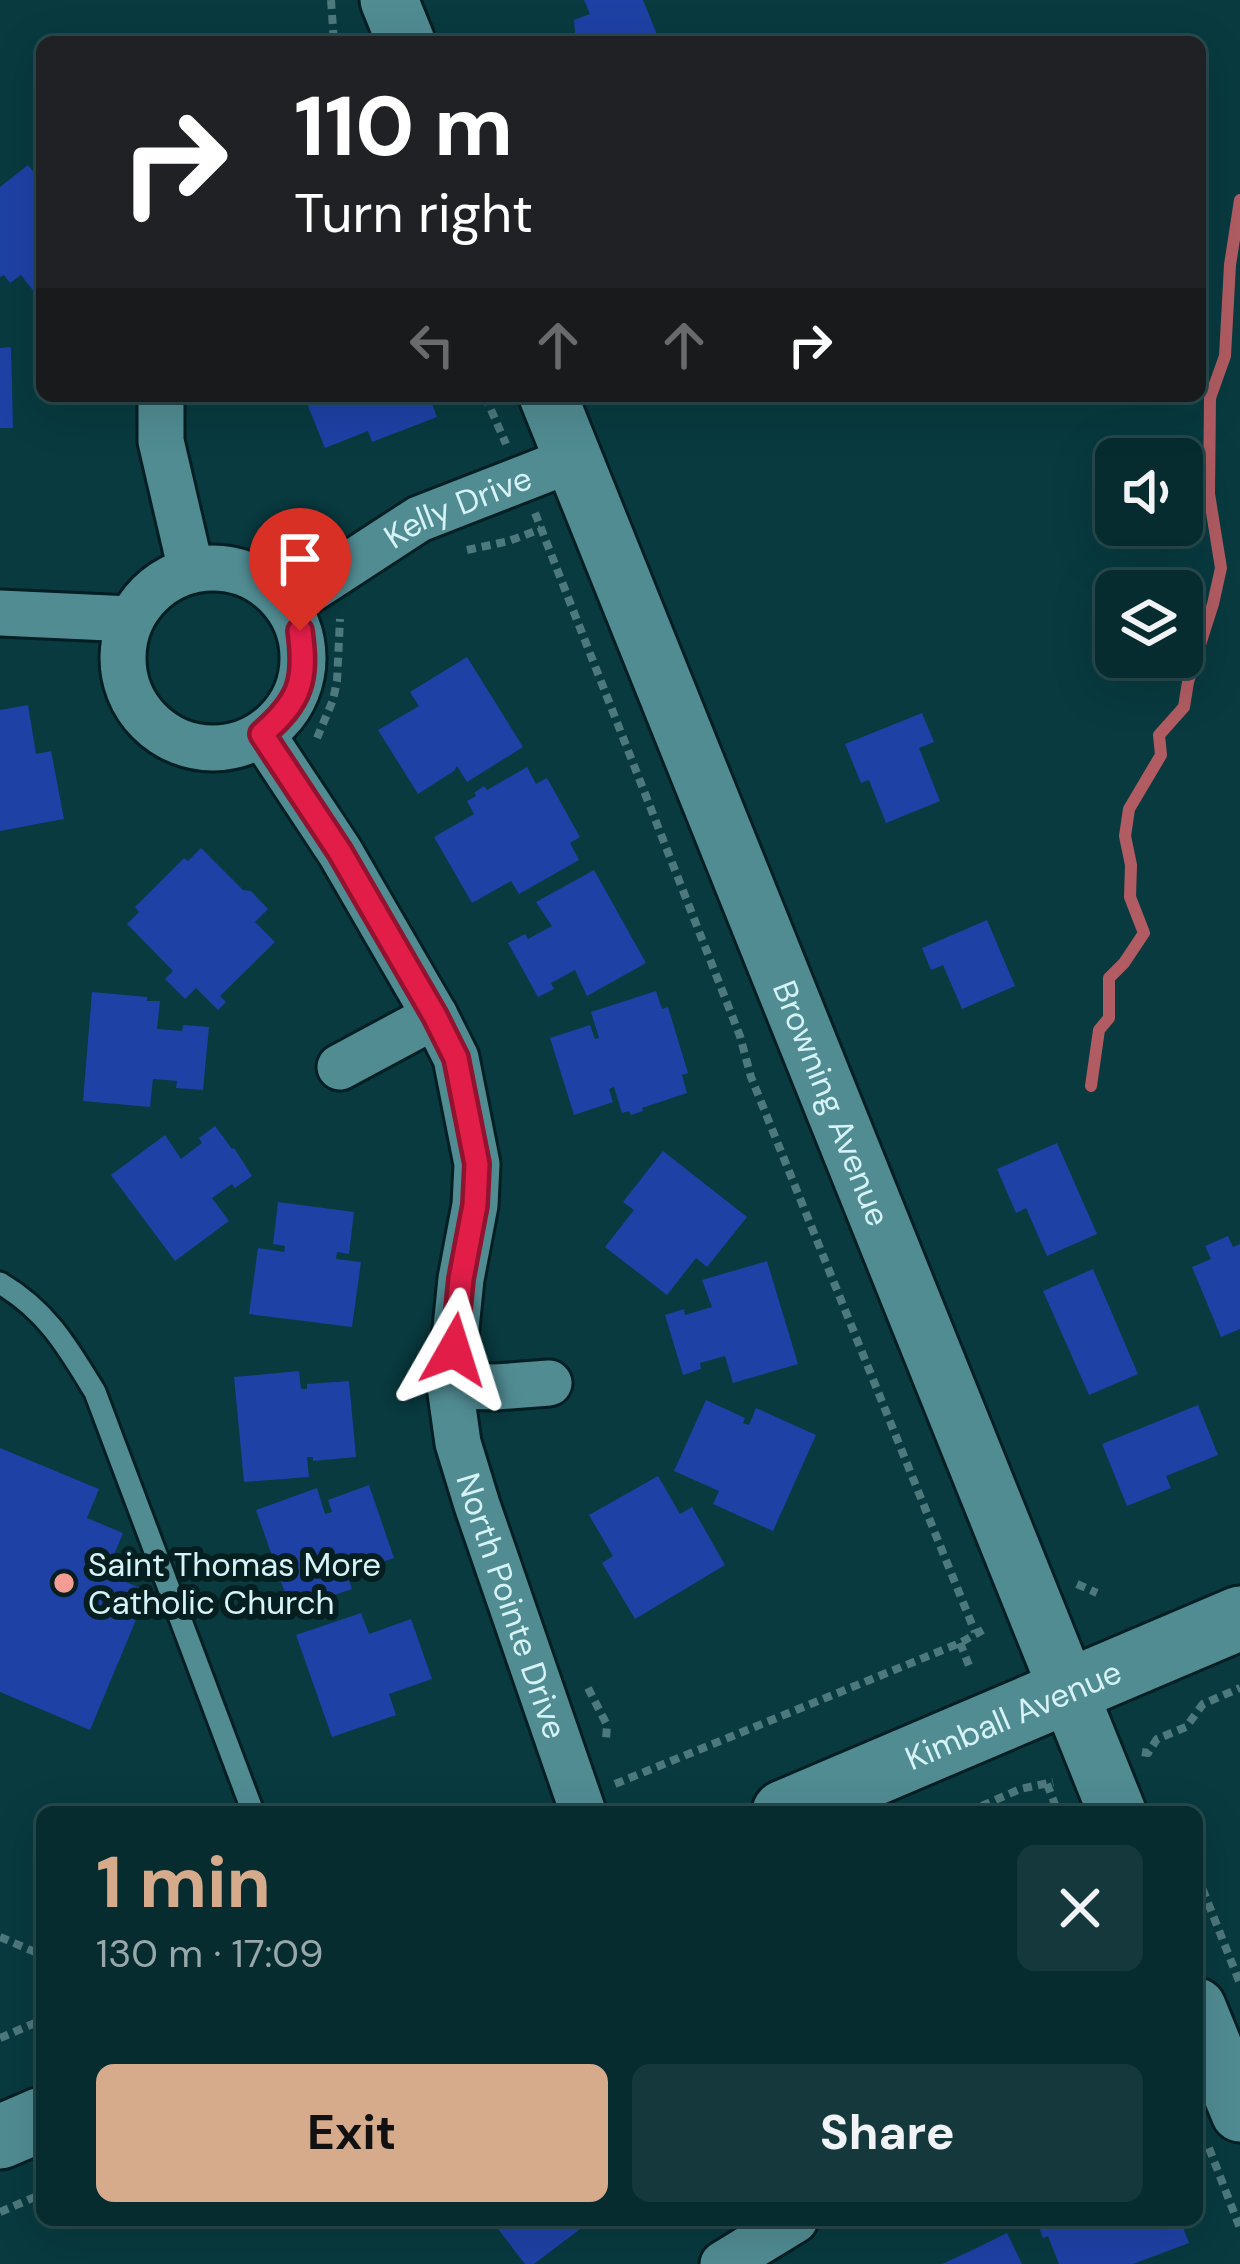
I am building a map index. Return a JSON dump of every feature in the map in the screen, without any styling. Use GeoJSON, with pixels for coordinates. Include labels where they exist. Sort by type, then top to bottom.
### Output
{"type":"FeatureCollection","features":[{"type":"Feature","properties":{"kind":"main road","name":"Kimball Avenue"},"geometry":{"type":"LineString","coordinates":[[798,1806],[1240,1618]]}},
{"type":"Feature","properties":{"kind":"main road"},"geometry":{"type":"LineString","coordinates":[[0,2137],[36,2122]]}},
{"type":"Feature","properties":{"kind":"street"},"geometry":{"type":"LineString","coordinates":[[389,0],[404,36]]}},
{"type":"Feature","properties":{"kind":"street"},"geometry":{"type":"LineString","coordinates":[[161,402],[161,441],[191,570]]}},
{"type":"Feature","properties":{"kind":"street","name":"Browning Avenue"},"geometry":{"type":"LineString","coordinates":[[548,402],[547,469],[1116,1806]]}},
{"type":"Feature","properties":{"kind":"street","name":"Kelly Drive"},"geometry":{"type":"LineString","coordinates":[[287,605],[419,519],[547,469]]}},
{"type":"Feature","properties":{"kind":"street"},"geometry":{"type":"LineString","coordinates":[[218,567],[244,572],[287,605],[300,631],[304,660],[298,689],[284,715],[262,734],[235,746],[206,748],[178,742],[152,726],[134,704],[124,676],[122,647],[130,619],[166,580],[191,570],[218,567]]}},
{"type":"Feature","properties":{"kind":"street"},"geometry":{"type":"LineString","coordinates":[[0,613],[130,619]]}},
{"type":"Feature","properties":{"kind":"street","name":"North Pointe Drive"},"geometry":{"type":"LineString","coordinates":[[262,734],[340,852],[456,1058],[477,1164],[450,1386],[458,1443],[581,1806]]}},
{"type":"Feature","properties":{"kind":"street"},"geometry":{"type":"LineString","coordinates":[[340,1067],[435,1016]]}},
{"type":"Feature","properties":{"kind":"street"},"geometry":{"type":"LineString","coordinates":[[450,1386],[549,1383]]}},
{"type":"Feature","properties":{"kind":"street"},"geometry":{"type":"LineString","coordinates":[[1203,2038],[1223,2127]]}},
{"type":"Feature","properties":{"kind":"street"},"geometry":{"type":"LineString","coordinates":[[723,2264],[786,2226]]}},
{"type":"Feature","properties":{"kind":"lane"},"geometry":{"type":"LineString","coordinates":[[0,1283],[29,1301],[67,1346],[94,1392],[252,1806]]}},
{"type":"Feature","properties":{"kind":"path"},"geometry":{"type":"LineString","coordinates":[[331,0],[334,36]]}},
{"type":"Feature","properties":{"kind":"path"},"geometry":{"type":"LineString","coordinates":[[490,402],[547,469],[751,1077],[975,1632]]}},
{"type":"Feature","properties":{"kind":"path"},"geometry":{"type":"LineString","coordinates":[[581,1806],[988,1627]]}},
{"type":"Feature","properties":{"kind":"path"},"geometry":{"type":"LineString","coordinates":[[959,1643],[970,1668]]}},
{"type":"Feature","properties":{"kind":"path"},"geometry":{"type":"LineString","coordinates":[[1134,1750],[1148,1753],[1157,1739],[1186,1727],[1203,1704],[1240,1688]]}},
{"type":"Feature","properties":{"kind":"path"},"geometry":{"type":"LineString","coordinates":[[1015,1776],[1020,1789]]}},
{"type":"Feature","properties":{"kind":"path"},"geometry":{"type":"LineString","coordinates":[[982,1806],[1020,1789],[1050,1783],[1056,1806]]}},
{"type":"Feature","properties":{"kind":"path"},"geometry":{"type":"LineString","coordinates":[[1203,1890],[1240,1982]]}},
{"type":"Feature","properties":{"kind":"path"},"geometry":{"type":"LineString","coordinates":[[0,1937],[36,1952]]}},
{"type":"Feature","properties":{"kind":"path"},"geometry":{"type":"LineString","coordinates":[[0,2038],[36,2023]]}},
{"type":"Feature","properties":{"kind":"path"},"geometry":{"type":"LineString","coordinates":[[1223,2127],[1240,2228]]}},
{"type":"Feature","properties":{"kind":"path"},"geometry":{"type":"LineString","coordinates":[[0,2212],[36,2197]]}},
{"type":"Feature","properties":{"kind":"building"},"geometry":{"type":"Polygon","coordinates":[[[584,0],[643,0],[658,36],[575,36],[574,20],[590,14],[584,0]]]}},
{"type":"Feature","properties":{"kind":"building"},"geometry":{"type":"Polygon","coordinates":[[[28,165],[36,173],[36,294],[21,275],[10,283],[4,275],[0,277],[0,187],[28,165]]]}},
{"type":"Feature","properties":{"kind":"building"},"geometry":{"type":"Polygon","coordinates":[[[11,347],[13,428],[0,428],[0,348],[11,347]]]}},
{"type":"Feature","properties":{"kind":"building"},"geometry":{"type":"Polygon","coordinates":[[[306,402],[431,402],[437,417],[372,442],[368,431],[325,448],[306,402]]]}},
{"type":"Feature","properties":{"kind":"building"},"geometry":{"type":"Polygon","coordinates":[[[467,657],[523,747],[467,782],[457,766],[418,794],[378,730],[419,706],[410,692],[467,657]]]}},
{"type":"Feature","properties":{"kind":"building"},"geometry":{"type":"Polygon","coordinates":[[[28,705],[36,754],[51,751],[64,819],[0,831],[0,710],[28,705]]]}},
{"type":"Feature","properties":{"kind":"building"},"geometry":{"type":"Polygon","coordinates":[[[922,713],[934,742],[919,748],[940,801],[886,823],[869,780],[861,783],[845,744],[922,713]]]}},
{"type":"Feature","properties":{"kind":"building"},"geometry":{"type":"Polygon","coordinates":[[[527,767],[536,784],[547,778],[580,837],[570,843],[579,860],[519,894],[511,881],[472,903],[434,837],[474,814],[467,801],[474,793],[527,767]]]}},
{"type":"Feature","properties":{"kind":"building"},"geometry":{"type":"Polygon","coordinates":[[[201,848],[268,909],[255,922],[275,942],[220,996],[226,1002],[218,1010],[196,988],[185,999],[165,979],[173,971],[127,924],[139,912],[135,907],[184,858],[188,861],[201,848]]]}},
{"type":"Feature","properties":{"kind":"building"},"geometry":{"type":"Polygon","coordinates":[[[594,870],[646,963],[587,996],[575,970],[551,983],[554,989],[538,997],[508,943],[552,926],[536,902],[594,870]]]}},
{"type":"Feature","properties":{"kind":"building"},"geometry":{"type":"Polygon","coordinates":[[[987,920],[1015,986],[962,1009],[943,965],[931,970],[922,948],[987,920]]]}},
{"type":"Feature","properties":{"kind":"building"},"geometry":{"type":"Polygon","coordinates":[[[656,991],[662,1009],[668,1007],[688,1073],[682,1075],[687,1093],[631,1115],[622,1113],[614,1087],[609,1089],[613,1102],[574,1115],[550,1038],[590,1025],[595,1039],[599,1038],[591,1012],[656,991]]]}},
{"type":"Feature","properties":{"kind":"building"},"geometry":{"type":"Polygon","coordinates":[[[92,992],[160,1001],[157,1029],[209,1027],[203,1090],[176,1088],[177,1081],[153,1079],[150,1107],[83,1101],[92,992]]]}},
{"type":"Feature","properties":{"kind":"building"},"geometry":{"type":"Polygon","coordinates":[[[215,1126],[252,1176],[212,1198],[229,1221],[175,1261],[111,1175],[165,1135],[181,1159],[215,1126]]]}},
{"type":"Feature","properties":{"kind":"building"},"geometry":{"type":"Polygon","coordinates":[[[1057,1143],[1097,1234],[1047,1256],[1026,1208],[1016,1213],[997,1169],[1057,1143]]]}},
{"type":"Feature","properties":{"kind":"building"},"geometry":{"type":"Polygon","coordinates":[[[663,1151],[747,1217],[707,1267],[696,1258],[667,1295],[605,1247],[634,1210],[623,1202],[663,1151]]]}},
{"type":"Feature","properties":{"kind":"building"},"geometry":{"type":"Polygon","coordinates":[[[278,1202],[354,1212],[349,1254],[337,1252],[336,1259],[361,1262],[352,1327],[249,1314],[258,1248],[284,1252],[285,1246],[273,1244],[278,1202]]]}},
{"type":"Feature","properties":{"kind":"building"},"geometry":{"type":"Polygon","coordinates":[[[1228,1236],[1233,1247],[1240,1244],[1240,1329],[1221,1337],[1192,1267],[1211,1259],[1205,1246],[1228,1236]]]}},
{"type":"Feature","properties":{"kind":"building"},"geometry":{"type":"Polygon","coordinates":[[[767,1261],[798,1364],[733,1383],[725,1356],[700,1363],[701,1369],[683,1375],[665,1315],[712,1307],[702,1280],[767,1261]]]}},
{"type":"Feature","properties":{"kind":"building"},"geometry":{"type":"Polygon","coordinates":[[[1093,1269],[1138,1374],[1089,1395],[1043,1291],[1093,1269]]]}},
{"type":"Feature","properties":{"kind":"building"},"geometry":{"type":"Polygon","coordinates":[[[299,1371],[301,1389],[307,1389],[307,1384],[349,1381],[356,1457],[313,1461],[307,1457],[309,1477],[244,1482],[234,1377],[299,1371]]]}},
{"type":"Feature","properties":{"kind":"building"},"geometry":{"type":"Polygon","coordinates":[[[706,1400],[745,1418],[743,1423],[749,1425],[756,1408],[816,1435],[773,1531],[713,1504],[719,1491],[674,1471],[706,1400]]]}},
{"type":"Feature","properties":{"kind":"building"},"geometry":{"type":"Polygon","coordinates":[[[1198,1405],[1218,1455],[1166,1476],[1171,1488],[1127,1506],[1102,1444],[1198,1405]]]}},
{"type":"Feature","properties":{"kind":"building","name":"Saint Thomas More Catholic Church"},"geometry":{"type":"Polygon","coordinates":[[[0,1448],[99,1489],[87,1518],[123,1533],[106,1574],[148,1591],[90,1730],[0,1692],[0,1448]]]}},
{"type":"Feature","properties":{"kind":"building"},"geometry":{"type":"Polygon","coordinates":[[[658,1476],[680,1514],[692,1507],[725,1565],[635,1619],[602,1563],[613,1556],[589,1515],[658,1476]]]}},
{"type":"Feature","properties":{"kind":"building"},"geometry":{"type":"Polygon","coordinates":[[[369,1485],[394,1558],[353,1572],[348,1560],[342,1562],[352,1589],[291,1610],[256,1510],[317,1488],[325,1514],[332,1512],[328,1500],[369,1485]]]}},
{"type":"Feature","properties":{"kind":"building"},"geometry":{"type":"Polygon","coordinates":[[[361,1613],[369,1634],[411,1619],[432,1679],[389,1694],[396,1715],[332,1737],[296,1635],[361,1613]]]}},
{"type":"Feature","properties":{"kind":"building"},"geometry":{"type":"Polygon","coordinates":[[[496,2226],[584,2226],[534,2264],[525,2264],[496,2226]]]}},
{"type":"Feature","properties":{"kind":"building"},"geometry":{"type":"Polygon","coordinates":[[[1038,2226],[1182,2226],[1189,2243],[1133,2264],[1059,2264],[1048,2236],[1043,2238],[1038,2226]]]}},
{"type":"Feature","properties":{"kind":"building"},"geometry":{"type":"Polygon","coordinates":[[[1007,2233],[1022,2264],[942,2264],[964,2254],[1007,2233]]]}},
{"type":"Feature","properties":{"kind":"waterway"},"geometry":{"type":"LineString","coordinates":[[1091,1086],[1099,1030],[1109,1018],[1109,978],[1144,933],[1130,897],[1131,865],[1125,836],[1129,809],[1161,755],[1159,735],[1184,707],[1221,568],[1209,494],[1210,398],[1225,356],[1230,265],[1240,200]]}},
{"type":"Feature","properties":{"kind":"place","name":"Saint Thomas More Catholic Church"},"geometry":{"type":"Point","coordinates":[64,1583]}},
{"type":"Feature","properties":{"kind":"route"},"geometry":{"type":"LineString","coordinates":[[300,631],[304,660],[298,689],[284,715],[262,734],[340,852],[456,1058],[477,1164],[454,1350]]}}]}
